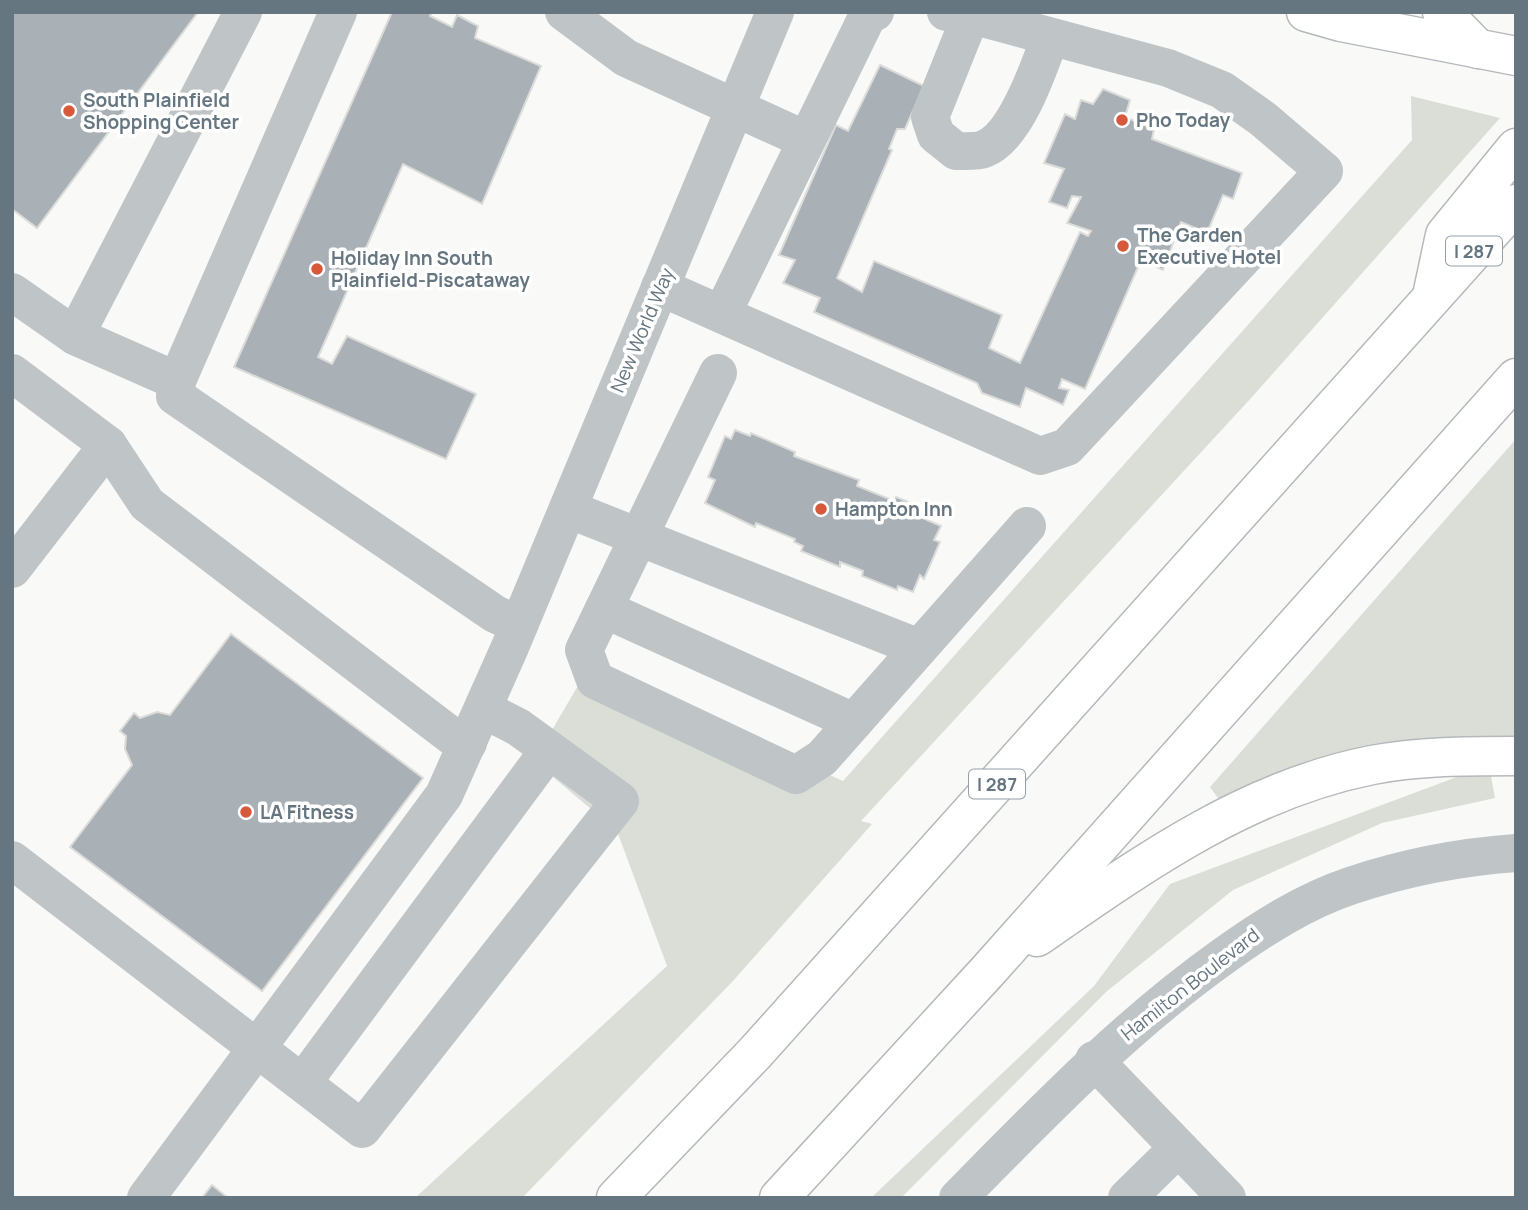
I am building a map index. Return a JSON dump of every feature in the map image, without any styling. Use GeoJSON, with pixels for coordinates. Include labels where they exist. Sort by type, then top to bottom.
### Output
{"type":"FeatureCollection","features":[{"type":"Feature","properties":{"kind":"main road"},"geometry":{"type":"LineString","coordinates":[[1306,12],[1341,22],[1498,53]]}},
{"type":"Feature","properties":{"kind":"main road"},"geometry":{"type":"LineString","coordinates":[[1443,12],[1498,53]]}},
{"type":"Feature","properties":{"kind":"main road"},"geometry":{"type":"LineString","coordinates":[[1432,298],[1445,235],[1516,148]]}},
{"type":"Feature","properties":{"kind":"main road","name":"I 287"},"geometry":{"type":"LineString","coordinates":[[616,1198],[755,1053],[1516,204]]}},
{"type":"Feature","properties":{"kind":"main road"},"geometry":{"type":"LineString","coordinates":[[779,1198],[986,972],[1516,378]]}},
{"type":"Feature","properties":{"kind":"main road"},"geometry":{"type":"LineString","coordinates":[[986,972],[1129,873],[1245,806],[1308,782],[1373,765],[1455,756],[1516,756]]}},
{"type":"Feature","properties":{"kind":"street"},"geometry":{"type":"LineString","coordinates":[[75,336],[243,12]]}},
{"type":"Feature","properties":{"kind":"street"},"geometry":{"type":"LineString","coordinates":[[338,12],[177,381],[175,396],[495,614],[514,636]]}},
{"type":"Feature","properties":{"kind":"street"},"geometry":{"type":"LineString","coordinates":[[564,12],[626,58],[806,140]]}},
{"type":"Feature","properties":{"kind":"street","name":"New World Way"},"geometry":{"type":"LineString","coordinates":[[146,1198],[444,795],[568,509],[775,12]]}},
{"type":"Feature","properties":{"kind":"street"},"geometry":{"type":"LineString","coordinates":[[723,312],[868,15],[875,12]]}},
{"type":"Feature","properties":{"kind":"street"},"geometry":{"type":"LineString","coordinates":[[660,287],[723,312],[1040,456],[1067,447],[1324,171],[1263,119],[1222,90],[1168,68],[1051,37],[959,14],[930,117],[936,135],[956,151],[983,150],[1001,138],[1032,86],[1051,37]]}},
{"type":"Feature","properties":{"kind":"street"},"geometry":{"type":"LineString","coordinates":[[12,292],[75,336],[177,381]]}},
{"type":"Feature","properties":{"kind":"street"},"geometry":{"type":"LineString","coordinates":[[12,373],[108,445],[147,504],[453,737],[475,726],[518,727],[620,802],[362,1129],[12,860]]}},
{"type":"Feature","properties":{"kind":"street"},"geometry":{"type":"LineString","coordinates":[[718,373],[584,650],[595,680],[796,775],[822,758],[1027,526]]}},
{"type":"Feature","properties":{"kind":"street"},"geometry":{"type":"LineString","coordinates":[[12,569],[108,445]]}},
{"type":"Feature","properties":{"kind":"street"},"geometry":{"type":"LineString","coordinates":[[568,509],[919,648]]}},
{"type":"Feature","properties":{"kind":"street"},"geometry":{"type":"LineString","coordinates":[[604,609],[854,722]]}},
{"type":"Feature","properties":{"kind":"street"},"geometry":{"type":"LineString","coordinates":[[303,1082],[549,750]]}},
{"type":"Feature","properties":{"kind":"street","name":"Hamilton Boulevard"},"geometry":{"type":"LineString","coordinates":[[958,1198],[1094,1060],[1181,986],[1270,923],[1348,886],[1465,856],[1516,853]]}},
{"type":"Feature","properties":{"kind":"street"},"geometry":{"type":"LineString","coordinates":[[1094,1060],[1227,1198]]}},
{"type":"Feature","properties":{"kind":"street"},"geometry":{"type":"LineString","coordinates":[[1127,1198],[1178,1147]]}},
{"type":"Feature","properties":{"kind":"shaded area"},"geometry":{"type":"Polygon","coordinates":[[[1411,96],[1500,118],[1252,397],[861,821],[872,824],[732,982],[522,1198],[415,1198],[667,966],[617,831],[534,761],[590,665],[843,781],[1412,140],[1411,96]]]}},
{"type":"Feature","properties":{"kind":"shaded area"},"geometry":{"type":"Polygon","coordinates":[[[1516,439],[1516,738],[1220,801],[1210,787],[1516,439]]]}},
{"type":"Feature","properties":{"kind":"shaded area"},"geometry":{"type":"Polygon","coordinates":[[[1489,765],[1495,798],[1382,823],[1233,890],[1106,992],[901,1198],[871,1198],[1094,986],[1170,884],[1489,765]]]}},
{"type":"Feature","properties":{"kind":"building","name":"South Plainfield Shopping Center"},"geometry":{"type":"Polygon","coordinates":[[[12,12],[198,12],[37,228],[12,209],[12,12]]]}},
{"type":"Feature","properties":{"kind":"building","name":"Holiday Inn South Plainfield-Piscataway"},"geometry":{"type":"Polygon","coordinates":[[[392,12],[432,12],[430,16],[452,27],[457,15],[478,26],[475,38],[541,66],[482,204],[403,164],[318,357],[332,364],[347,336],[476,394],[446,459],[234,367],[392,12]]]}},
{"type":"Feature","properties":{"kind":"building","name":"The Garden Executive Hotel"},"geometry":{"type":"Polygon","coordinates":[[[880,65],[924,86],[905,129],[897,129],[889,149],[892,150],[837,278],[862,292],[874,261],[1002,315],[989,348],[1020,363],[1080,232],[1088,236],[1091,231],[1067,223],[1081,197],[1072,196],[1067,208],[1049,202],[1064,169],[1044,163],[1065,114],[1075,119],[1081,100],[1093,104],[1103,89],[1130,100],[1125,117],[1154,129],[1152,139],[1242,173],[1233,199],[1223,195],[1207,233],[1181,222],[1163,270],[1141,260],[1085,389],[1062,379],[1059,388],[1069,390],[1063,405],[1026,388],[1020,407],[982,393],[977,383],[814,312],[820,298],[783,283],[795,260],[779,255],[836,125],[848,131],[880,65]]]}},
{"type":"Feature","properties":{"kind":"building","name":"Hampton Inn"},"geometry":{"type":"Polygon","coordinates":[[[735,430],[750,436],[751,433],[795,452],[794,456],[859,480],[857,486],[894,501],[896,497],[931,511],[927,520],[941,526],[934,540],[940,542],[924,579],[920,575],[913,592],[898,586],[897,590],[862,576],[863,571],[840,562],[840,567],[801,551],[803,546],[794,542],[795,539],[756,523],[755,527],[705,503],[715,480],[708,477],[725,436],[731,439],[735,430]]]}},
{"type":"Feature","properties":{"kind":"building","name":"LA Fitness"},"geometry":{"type":"Polygon","coordinates":[[[231,634],[423,778],[262,991],[70,847],[132,765],[125,749],[126,736],[120,731],[134,713],[140,718],[157,712],[170,715],[231,634]]]}},
{"type":"Feature","properties":{"kind":"building"},"geometry":{"type":"Polygon","coordinates":[[[212,1185],[228,1198],[202,1198],[212,1185]]]}},
{"type":"Feature","properties":{"kind":"place","name":"South Plainfield Shopping Center"},"geometry":{"type":"Point","coordinates":[69,111]}},
{"type":"Feature","properties":{"kind":"place","name":"Pho Today"},"geometry":{"type":"Point","coordinates":[1122,120]}},
{"type":"Feature","properties":{"kind":"place","name":"The Garden Executive Hotel"},"geometry":{"type":"Point","coordinates":[1123,246]}},
{"type":"Feature","properties":{"kind":"place","name":"Holiday Inn South Plainfield-Piscataway"},"geometry":{"type":"Point","coordinates":[317,269]}},
{"type":"Feature","properties":{"kind":"place","name":"Hampton Inn"},"geometry":{"type":"Point","coordinates":[821,509]}},
{"type":"Feature","properties":{"kind":"place","name":"LA Fitness"},"geometry":{"type":"Point","coordinates":[246,812]}}]}
